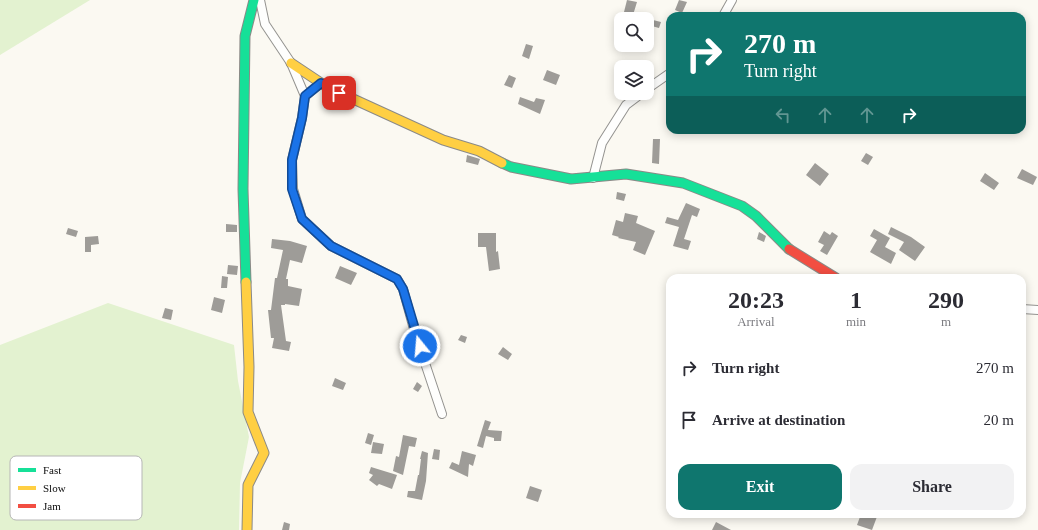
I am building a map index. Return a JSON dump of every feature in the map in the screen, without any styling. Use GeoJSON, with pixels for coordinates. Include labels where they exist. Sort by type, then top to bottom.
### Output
{"type":"FeatureCollection","features":[{"type":"Feature","properties":{"kind":"street"},"geometry":{"type":"LineString","coordinates":[[247,530],[248,485],[264,453],[248,412],[249,367],[243,189],[245,36],[254,0]]}},
{"type":"Feature","properties":{"kind":"street"},"geometry":{"type":"LineString","coordinates":[[260,0],[265,24],[292,63],[305,96],[302,118],[292,160],[292,189],[302,219],[331,246],[397,279],[403,289],[415,333],[442,414]]}},
{"type":"Feature","properties":{"kind":"street"},"geometry":{"type":"LineString","coordinates":[[725,12],[732,0]]}},
{"type":"Feature","properties":{"kind":"street"},"geometry":{"type":"LineString","coordinates":[[292,63],[321,83],[339,93],[443,140],[478,151],[511,167],[571,180],[626,174],[683,183],[742,206],[756,216],[792,251],[829,274]]}},
{"type":"Feature","properties":{"kind":"street"},"geometry":{"type":"LineString","coordinates":[[654,84],[666,76]]}},
{"type":"Feature","properties":{"kind":"street"},"geometry":{"type":"LineString","coordinates":[[305,96],[321,83]]}},
{"type":"Feature","properties":{"kind":"street"},"geometry":{"type":"LineString","coordinates":[[592,178],[602,142],[626,105],[633,100]]}},
{"type":"Feature","properties":{"kind":"street"},"geometry":{"type":"LineString","coordinates":[[1026,309],[1038,310]]}},
{"type":"Feature","properties":{"kind":"green space"},"geometry":{"type":"Polygon","coordinates":[[[0,0],[90,0],[0,55],[0,0]]]}},
{"type":"Feature","properties":{"kind":"green space"},"geometry":{"type":"Polygon","coordinates":[[[108,303],[234,345],[238,381],[249,437],[240,483],[239,530],[0,530],[0,345],[108,303]]]}},
{"type":"Feature","properties":{"kind":"building"},"geometry":{"type":"Polygon","coordinates":[[[627,0],[637,2],[634,12],[624,12],[627,0]]]}},
{"type":"Feature","properties":{"kind":"building"},"geometry":{"type":"Polygon","coordinates":[[[679,0],[687,2],[682,12],[675,10],[679,0]]]}},
{"type":"Feature","properties":{"kind":"building"},"geometry":{"type":"Polygon","coordinates":[[[654,20],[661,22],[659,28],[654,27],[654,20]]]}},
{"type":"Feature","properties":{"kind":"building"},"geometry":{"type":"Polygon","coordinates":[[[526,44],[533,46],[529,59],[522,56],[526,44]]]}},
{"type":"Feature","properties":{"kind":"building"},"geometry":{"type":"Polygon","coordinates":[[[547,70],[560,75],[556,85],[543,80],[547,70]]]}},
{"type":"Feature","properties":{"kind":"building"},"geometry":{"type":"Polygon","coordinates":[[[509,75],[516,78],[512,88],[504,85],[509,75]]]}},
{"type":"Feature","properties":{"kind":"building"},"geometry":{"type":"Polygon","coordinates":[[[520,97],[534,102],[536,98],[545,100],[540,114],[518,104],[520,97]]]}},
{"type":"Feature","properties":{"kind":"building"},"geometry":{"type":"Polygon","coordinates":[[[653,139],[660,139],[659,164],[652,163],[653,139]]]}},
{"type":"Feature","properties":{"kind":"building"},"geometry":{"type":"Polygon","coordinates":[[[866,153],[873,157],[868,165],[861,161],[866,153]]]}},
{"type":"Feature","properties":{"kind":"building"},"geometry":{"type":"Polygon","coordinates":[[[467,155],[480,159],[478,165],[466,162],[467,155]]]}},
{"type":"Feature","properties":{"kind":"building"},"geometry":{"type":"Polygon","coordinates":[[[815,163],[829,174],[820,186],[806,175],[815,163]]]}},
{"type":"Feature","properties":{"kind":"building"},"geometry":{"type":"Polygon","coordinates":[[[1022,169],[1037,177],[1033,185],[1017,178],[1022,169]]]}},
{"type":"Feature","properties":{"kind":"building"},"geometry":{"type":"Polygon","coordinates":[[[985,173],[999,183],[994,190],[980,181],[985,173]]]}},
{"type":"Feature","properties":{"kind":"building"},"geometry":{"type":"Polygon","coordinates":[[[617,192],[626,194],[624,201],[616,199],[617,192]]]}},
{"type":"Feature","properties":{"kind":"building"},"geometry":{"type":"Polygon","coordinates":[[[686,203],[700,209],[697,217],[692,215],[684,239],[691,241],[688,250],[673,246],[679,227],[665,223],[667,217],[678,220],[686,203]]]}},
{"type":"Feature","properties":{"kind":"building"},"geometry":{"type":"Polygon","coordinates":[[[625,213],[638,216],[636,223],[655,231],[645,255],[633,250],[636,242],[612,235],[616,220],[623,222],[625,213]]]}},
{"type":"Feature","properties":{"kind":"building"},"geometry":{"type":"Polygon","coordinates":[[[226,224],[237,225],[237,232],[226,232],[226,224]]]}},
{"type":"Feature","properties":{"kind":"building"},"geometry":{"type":"Polygon","coordinates":[[[891,227],[911,237],[925,247],[915,261],[899,250],[904,242],[888,234],[891,227]]]}},
{"type":"Feature","properties":{"kind":"building"},"geometry":{"type":"Polygon","coordinates":[[[68,228],[78,231],[76,237],[66,234],[68,228]]]}},
{"type":"Feature","properties":{"kind":"building"},"geometry":{"type":"Polygon","coordinates":[[[874,229],[890,238],[885,247],[896,253],[891,264],[870,252],[877,240],[870,236],[874,229]]]}},
{"type":"Feature","properties":{"kind":"building"},"geometry":{"type":"Polygon","coordinates":[[[824,231],[830,235],[832,232],[838,236],[827,255],[820,251],[824,245],[818,242],[824,231]]]}},
{"type":"Feature","properties":{"kind":"building"},"geometry":{"type":"Polygon","coordinates":[[[759,232],[766,236],[764,242],[757,239],[759,232]]]}},
{"type":"Feature","properties":{"kind":"building"},"geometry":{"type":"Polygon","coordinates":[[[478,233],[496,233],[496,252],[498,251],[500,269],[489,271],[486,247],[478,247],[478,233]]]}},
{"type":"Feature","properties":{"kind":"building"},"geometry":{"type":"Polygon","coordinates":[[[98,236],[99,244],[91,245],[91,252],[85,252],[85,237],[98,236]]]}},
{"type":"Feature","properties":{"kind":"building"},"geometry":{"type":"Polygon","coordinates":[[[272,239],[290,241],[307,246],[302,263],[290,260],[286,279],[288,279],[288,286],[302,289],[299,306],[285,304],[281,305],[286,341],[291,342],[289,351],[272,348],[274,338],[271,338],[268,310],[271,310],[275,278],[277,278],[283,250],[271,248],[272,239]]]}},
{"type":"Feature","properties":{"kind":"building"},"geometry":{"type":"Polygon","coordinates":[[[228,265],[238,266],[237,275],[227,274],[228,265]]]}},
{"type":"Feature","properties":{"kind":"building"},"geometry":{"type":"Polygon","coordinates":[[[340,266],[357,273],[351,285],[335,278],[340,266]]]}},
{"type":"Feature","properties":{"kind":"building"},"geometry":{"type":"Polygon","coordinates":[[[222,276],[228,277],[227,288],[221,288],[222,276]]]}},
{"type":"Feature","properties":{"kind":"building"},"geometry":{"type":"Polygon","coordinates":[[[214,297],[225,300],[222,313],[211,310],[214,297]]]}},
{"type":"Feature","properties":{"kind":"building"},"geometry":{"type":"Polygon","coordinates":[[[165,308],[173,310],[171,320],[162,318],[165,308]]]}},
{"type":"Feature","properties":{"kind":"building"},"geometry":{"type":"Polygon","coordinates":[[[461,335],[467,337],[465,343],[458,340],[461,335]]]}},
{"type":"Feature","properties":{"kind":"building"},"geometry":{"type":"Polygon","coordinates":[[[503,347],[512,354],[508,360],[498,354],[503,347]]]}},
{"type":"Feature","properties":{"kind":"building"},"geometry":{"type":"Polygon","coordinates":[[[335,378],[346,383],[343,390],[332,386],[335,378]]]}},
{"type":"Feature","properties":{"kind":"building"},"geometry":{"type":"Polygon","coordinates":[[[417,382],[422,386],[418,392],[413,389],[417,382]]]}},
{"type":"Feature","properties":{"kind":"building"},"geometry":{"type":"Polygon","coordinates":[[[485,420],[491,422],[488,430],[502,431],[501,441],[494,441],[494,438],[486,436],[483,448],[477,446],[485,420]]]}},
{"type":"Feature","properties":{"kind":"building"},"geometry":{"type":"Polygon","coordinates":[[[368,433],[374,435],[371,445],[365,443],[368,433]]]}},
{"type":"Feature","properties":{"kind":"building"},"geometry":{"type":"Polygon","coordinates":[[[403,435],[417,438],[415,447],[409,446],[403,475],[393,471],[396,456],[399,457],[403,435]]]}},
{"type":"Feature","properties":{"kind":"building"},"geometry":{"type":"Polygon","coordinates":[[[373,442],[384,444],[382,454],[371,453],[373,442]]]}},
{"type":"Feature","properties":{"kind":"building"},"geometry":{"type":"Polygon","coordinates":[[[434,449],[440,450],[439,460],[432,459],[434,449]]]}},
{"type":"Feature","properties":{"kind":"building"},"geometry":{"type":"Polygon","coordinates":[[[422,451],[428,453],[426,481],[422,500],[407,497],[408,491],[415,491],[422,451]]]}},
{"type":"Feature","properties":{"kind":"building"},"geometry":{"type":"Polygon","coordinates":[[[462,451],[476,455],[473,466],[469,464],[468,477],[449,468],[452,462],[459,465],[462,451]]]}},
{"type":"Feature","properties":{"kind":"building"},"geometry":{"type":"Polygon","coordinates":[[[371,467],[397,475],[392,489],[379,484],[377,486],[369,480],[373,475],[369,473],[371,467]]]}},
{"type":"Feature","properties":{"kind":"building"},"geometry":{"type":"Polygon","coordinates":[[[530,486],[542,490],[538,502],[526,498],[530,486]]]}},
{"type":"Feature","properties":{"kind":"building"},"geometry":{"type":"Polygon","coordinates":[[[860,518],[876,518],[872,530],[857,525],[860,518]]]}},
{"type":"Feature","properties":{"kind":"building"},"geometry":{"type":"Polygon","coordinates":[[[284,522],[290,524],[289,530],[282,530],[284,522]]]}},
{"type":"Feature","properties":{"kind":"building"},"geometry":{"type":"Polygon","coordinates":[[[716,522],[731,530],[712,530],[716,522]]]}},
{"type":"Feature","properties":{"kind":"traffic: fast"},"geometry":{"type":"LineString","coordinates":[[246,282],[243,189],[245,36],[254,0]]}},
{"type":"Feature","properties":{"kind":"traffic: fast"},"geometry":{"type":"LineString","coordinates":[[502,163],[511,167],[571,179],[626,174],[683,183],[742,206],[756,216],[789,249]]}},
{"type":"Feature","properties":{"kind":"traffic: slow"},"geometry":{"type":"LineString","coordinates":[[291,63],[327,87],[443,140],[479,151],[502,163]]}},
{"type":"Feature","properties":{"kind":"traffic: slow"},"geometry":{"type":"LineString","coordinates":[[246,282],[249,367],[248,412],[264,453],[248,485],[247,530]]}},
{"type":"Feature","properties":{"kind":"traffic: jam"},"geometry":{"type":"LineString","coordinates":[[789,249],[830,274]]}},
{"type":"Feature","properties":{"kind":"route"},"geometry":{"type":"LineString","coordinates":[[339,93],[321,83],[305,96],[302,118],[292,160],[292,189],[302,219],[331,246],[397,279],[403,289],[420,346]]}}]}
